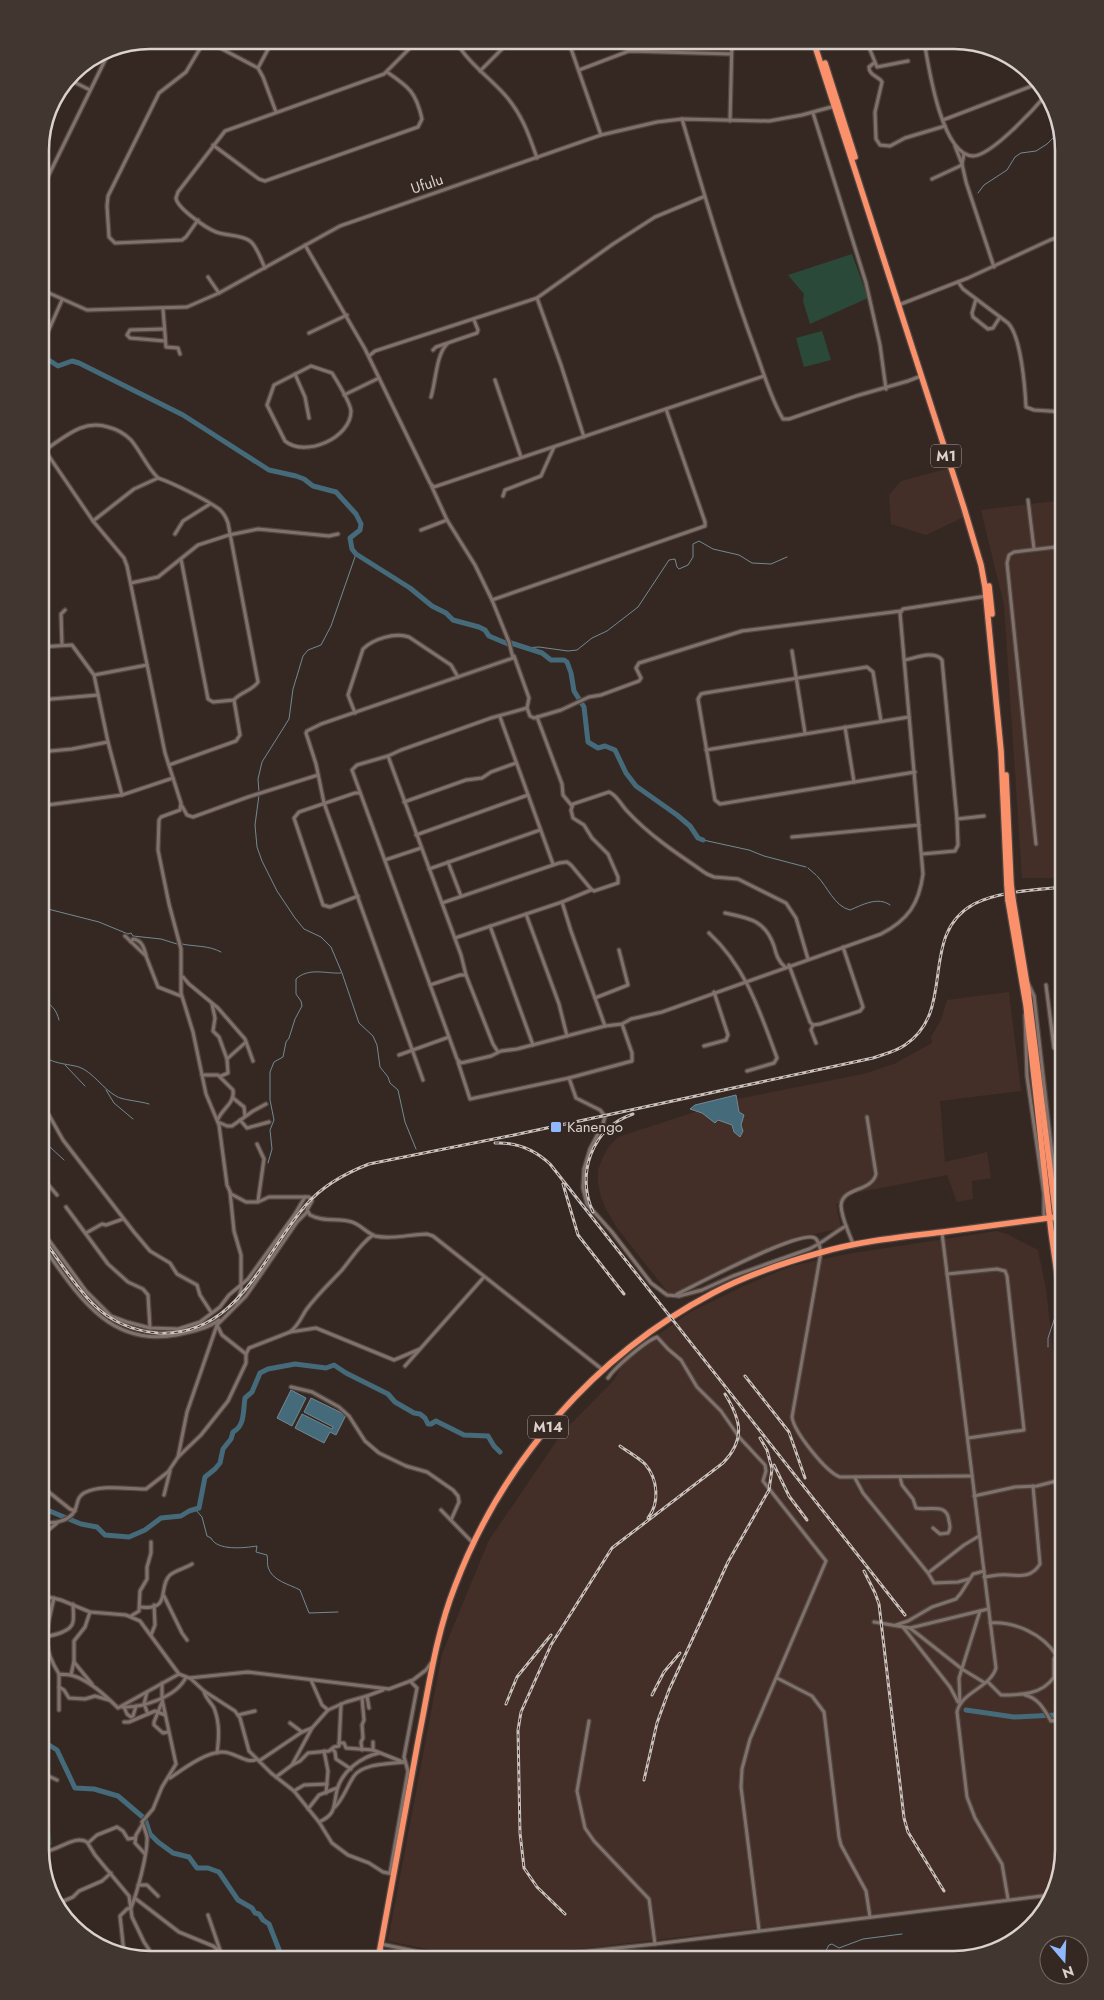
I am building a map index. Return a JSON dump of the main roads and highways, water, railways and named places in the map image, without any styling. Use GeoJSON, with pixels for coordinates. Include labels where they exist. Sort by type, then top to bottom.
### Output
{"type":"FeatureCollection","features":[{"type":"Feature","properties":{"kind":"highway","name":"M1"},"geometry":{"type":"LineString","coordinates":[[818,49],[985,565],[1006,774],[1009,885],[1055,1233]]}},
{"type":"Feature","properties":{"kind":"highway","name":"M1"},"geometry":{"type":"LineString","coordinates":[[837,106],[974,542],[988,596]]}},
{"type":"Feature","properties":{"kind":"highway","name":"M1"},"geometry":{"type":"LineString","coordinates":[[1011,900],[1026,980],[1055,1243]]}},
{"type":"Feature","properties":{"kind":"highway","name":"M14"},"geometry":{"type":"LineString","coordinates":[[380,1951],[392,1874],[434,1659],[455,1586],[486,1518],[529,1451],[561,1411],[603,1370],[646,1335],[743,1276],[820,1252],[853,1244],[1052,1217]]}},
{"type":"Feature","properties":{"kind":"water"},"geometry":{"type":"Polygon","coordinates":[[[736,1095],[739,1112],[744,1115],[741,1125],[743,1131],[740,1137],[734,1132],[732,1125],[718,1120],[715,1123],[702,1113],[690,1109],[695,1105],[736,1095]]]}},
{"type":"Feature","properties":{"kind":"water"},"geometry":{"type":"Polygon","coordinates":[[[291,1390],[306,1398],[292,1426],[277,1418],[291,1390]]]}},
{"type":"Feature","properties":{"kind":"water"},"geometry":{"type":"Polygon","coordinates":[[[311,1398],[346,1415],[336,1435],[330,1432],[324,1443],[295,1428],[302,1414],[332,1429],[333,1427],[304,1412],[311,1398]]]}},
{"type":"Feature","properties":{"kind":"waterway"},"geometry":{"type":"LineString","coordinates":[[978,193],[984,185],[1007,170],[1015,157],[1021,153],[1036,151],[1054,137]]}},
{"type":"Feature","properties":{"kind":"waterway"},"geometry":{"type":"LineString","coordinates":[[49,360],[58,366],[72,361],[79,363],[183,415],[269,470],[296,476],[313,486],[336,492],[356,514],[361,524],[360,530],[350,538],[352,549],[356,554],[410,588],[453,620],[479,627],[485,630],[489,636],[508,644]]}},
{"type":"Feature","properties":{"kind":"waterway"},"geometry":{"type":"LineString","coordinates":[[524,648],[539,647],[568,651],[577,650],[592,638],[607,631],[638,607],[669,560],[675,559],[679,569],[688,565],[693,557],[693,544],[699,541],[713,549],[739,555],[752,563],[771,564],[787,557]]}},
{"type":"Feature","properties":{"kind":"waterway"},"geometry":{"type":"LineString","coordinates":[[259,792],[258,779],[262,762],[289,719],[293,689],[303,656],[308,650],[321,645],[331,626],[356,554]]}},
{"type":"Feature","properties":{"kind":"waterway"},"geometry":{"type":"LineString","coordinates":[[511,643],[542,653],[551,660],[564,660],[567,662],[574,691],[584,707],[588,742],[598,748],[605,746],[615,750],[626,773],[636,786],[677,815],[690,826],[698,838],[703,840]]}},
{"type":"Feature","properties":{"kind":"waterway"},"geometry":{"type":"LineString","coordinates":[[259,795],[255,825],[257,847],[262,861],[277,891],[295,918],[304,929],[321,937],[331,947],[359,1023],[373,1036],[377,1045],[380,1067],[390,1083],[398,1090],[405,1122],[416,1149]]}},
{"type":"Feature","properties":{"kind":"waterway"},"geometry":{"type":"LineString","coordinates":[[703,840],[749,850],[806,867]]}},
{"type":"Feature","properties":{"kind":"waterway"},"geometry":{"type":"LineString","coordinates":[[808,868],[816,875]]}},
{"type":"Feature","properties":{"kind":"waterway"},"geometry":{"type":"LineString","coordinates":[[817,876],[835,900],[844,908],[850,910],[875,901],[885,902],[890,905]]}},
{"type":"Feature","properties":{"kind":"waterway"},"geometry":{"type":"LineString","coordinates":[[49,909],[99,922],[128,934],[131,933],[133,936],[161,939],[177,944]]}},
{"type":"Feature","properties":{"kind":"waterway"},"geometry":{"type":"LineString","coordinates":[[182,944],[207,947],[221,952]]}},
{"type":"Feature","properties":{"kind":"waterway"},"geometry":{"type":"LineString","coordinates":[[268,1163],[272,1149],[270,1130],[274,1120],[270,1100],[270,1072],[274,1062],[283,1057],[286,1042],[302,1006],[296,994],[296,979],[301,975],[312,972],[341,973]]}},
{"type":"Feature","properties":{"kind":"waterway"},"geometry":{"type":"LineString","coordinates":[[49,1004],[53,1007],[59,1020]]}},
{"type":"Feature","properties":{"kind":"waterway"},"geometry":{"type":"LineString","coordinates":[[49,1059],[84,1069],[118,1097],[149,1104]]}},
{"type":"Feature","properties":{"kind":"waterway"},"geometry":{"type":"LineString","coordinates":[[65,1065],[85,1086]]}},
{"type":"Feature","properties":{"kind":"waterway"},"geometry":{"type":"LineString","coordinates":[[106,1090],[114,1103],[133,1119]]}},
{"type":"Feature","properties":{"kind":"waterway"},"geometry":{"type":"LineString","coordinates":[[49,1147],[64,1160]]}},
{"type":"Feature","properties":{"kind":"waterway"},"geometry":{"type":"LineString","coordinates":[[1048,1347],[1048,1338],[1055,1317]]}},
{"type":"Feature","properties":{"kind":"waterway"},"geometry":{"type":"LineString","coordinates":[[49,1511],[81,1524],[97,1527],[105,1535],[129,1537],[145,1530],[161,1518],[181,1516],[199,1508],[205,1477],[220,1463],[223,1449],[231,1439],[233,1432],[240,1426],[243,1418],[245,1398],[252,1392],[260,1373],[268,1369],[295,1364],[326,1368],[334,1365],[388,1394],[395,1402],[414,1413],[420,1414],[428,1424],[436,1421],[464,1435],[488,1436],[500,1452]]}},
{"type":"Feature","properties":{"kind":"waterway"},"geometry":{"type":"LineString","coordinates":[[195,1509],[202,1517],[207,1536],[214,1542],[231,1548],[257,1546],[256,1552],[267,1555],[270,1572],[281,1582],[300,1590],[309,1613],[338,1612]]}},
{"type":"Feature","properties":{"kind":"waterway"},"geometry":{"type":"LineString","coordinates":[[966,1710],[1014,1717],[1055,1715]]}},
{"type":"Feature","properties":{"kind":"waterway"},"geometry":{"type":"LineString","coordinates":[[49,1745],[57,1750],[75,1788],[94,1789],[118,1796],[145,1819],[150,1834],[158,1842],[173,1853],[189,1857],[197,1868],[208,1868],[219,1872],[238,1900],[252,1908],[255,1913],[259,1914],[269,1924],[280,1951]]}},
{"type":"Feature","properties":{"kind":"waterway"},"geometry":{"type":"LineString","coordinates":[[826,1951],[829,1945],[832,1944],[839,1948],[863,1939],[902,1934]]}},
{"type":"Feature","properties":{"kind":"railway"},"geometry":{"type":"LineString","coordinates":[[49,1247],[93,1304],[115,1321],[149,1332],[186,1331],[209,1322],[229,1307],[246,1289],[306,1205],[320,1191],[335,1180],[369,1164],[873,1058],[905,1045],[921,1030],[930,1013],[941,953],[947,934],[957,918],[974,904],[994,896],[1055,888]]}},
{"type":"Feature","properties":{"kind":"railway"},"geometry":{"type":"LineString","coordinates":[[593,1212],[588,1198],[586,1183],[587,1168],[591,1154],[597,1141],[607,1130],[633,1114]]}},
{"type":"Feature","properties":{"kind":"railway"},"geometry":{"type":"LineString","coordinates":[[495,1143],[525,1148],[550,1164],[905,1615]]}},
{"type":"Feature","properties":{"kind":"railway"},"geometry":{"type":"LineString","coordinates":[[563,1184],[578,1235],[624,1294]]}},
{"type":"Feature","properties":{"kind":"railway"},"geometry":{"type":"LineString","coordinates":[[745,1376],[789,1432],[805,1478]]}},
{"type":"Feature","properties":{"kind":"railway"},"geometry":{"type":"LineString","coordinates":[[565,1914],[537,1887],[524,1868],[520,1833],[518,1730],[521,1712],[551,1645],[612,1548],[723,1463],[730,1454],[735,1446],[739,1429],[735,1412],[725,1394]]}},
{"type":"Feature","properties":{"kind":"railway"},"geometry":{"type":"LineString","coordinates":[[644,1780],[657,1723],[669,1690],[728,1562],[769,1490],[772,1469],[767,1450],[760,1438]]}},
{"type":"Feature","properties":{"kind":"railway"},"geometry":{"type":"LineString","coordinates":[[620,1446],[645,1464],[653,1477],[656,1498],[648,1518]]}},
{"type":"Feature","properties":{"kind":"railway"},"geometry":{"type":"LineString","coordinates":[[774,1465],[789,1496],[807,1520]]}},
{"type":"Feature","properties":{"kind":"railway"},"geometry":{"type":"LineString","coordinates":[[864,1571],[879,1604],[904,1818],[908,1832],[944,1891]]}},
{"type":"Feature","properties":{"kind":"railway"},"geometry":{"type":"LineString","coordinates":[[506,1704],[517,1677],[551,1635]]}},
{"type":"Feature","properties":{"kind":"railway"},"geometry":{"type":"LineString","coordinates":[[652,1695],[664,1672],[680,1653]]}},
{"type":"Feature","properties":{"kind":"place","name":"Kanengo"},"geometry":{"type":"Point","coordinates":[556,1127]}}]}
